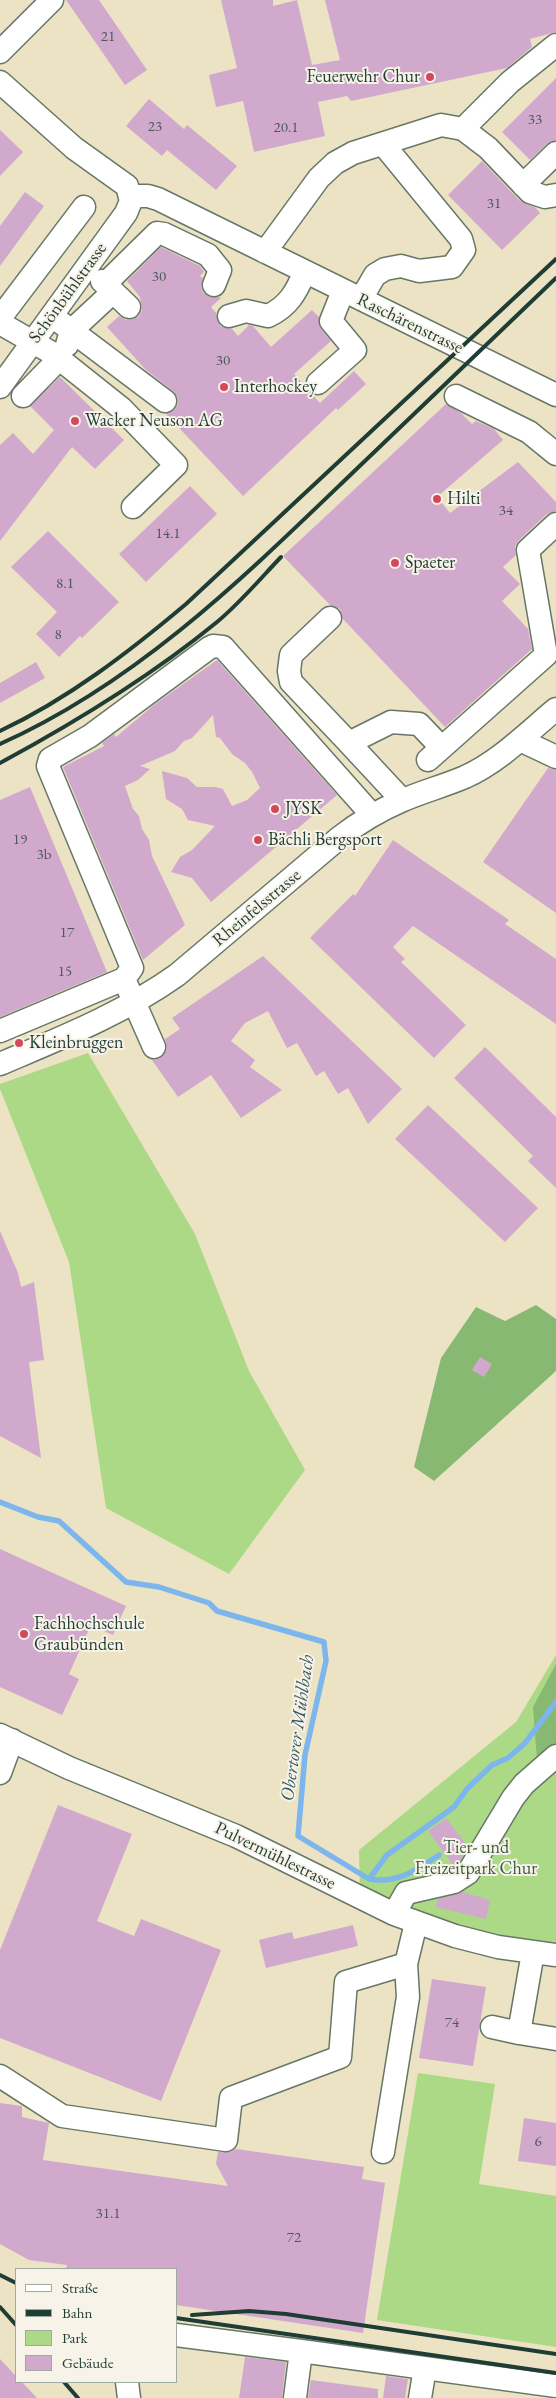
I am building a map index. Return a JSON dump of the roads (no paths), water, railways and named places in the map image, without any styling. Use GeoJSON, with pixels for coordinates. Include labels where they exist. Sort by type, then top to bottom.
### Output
{"type":"FeatureCollection","features":[{"type":"Feature","properties":{"kind":"street"},"geometry":{"type":"LineString","coordinates":[[0,52],[52,0]]}},
{"type":"Feature","properties":{"kind":"street"},"geometry":{"type":"LineString","coordinates":[[463,129],[510,82],[556,45]]}},
{"type":"Feature","properties":{"kind":"street"},"geometry":{"type":"LineString","coordinates":[[0,82],[74,148],[121,180],[131,196]]}},
{"type":"Feature","properties":{"kind":"street"},"geometry":{"type":"LineString","coordinates":[[265,252],[319,178],[335,163],[353,153],[441,125],[463,129],[488,148],[530,192],[545,197],[556,195]]}},
{"type":"Feature","properties":{"kind":"street"},"geometry":{"type":"LineString","coordinates":[[318,383],[354,350],[331,321],[352,295],[385,269],[401,266],[419,271],[452,267],[464,250],[461,239],[383,144]]}},
{"type":"Feature","properties":{"kind":"street"},"geometry":{"type":"LineString","coordinates":[[523,185],[556,152]]}},
{"type":"Feature","properties":{"kind":"street","name":"Raschärenstrasse"},"geometry":{"type":"LineString","coordinates":[[131,196],[148,196],[158,199],[556,395]]}},
{"type":"Feature","properties":{"kind":"street","name":"Schönbühlstrasse"},"geometry":{"type":"LineString","coordinates":[[0,387],[126,213],[130,205],[131,196]]}},
{"type":"Feature","properties":{"kind":"street"},"geometry":{"type":"LineString","coordinates":[[0,318],[84,206]]}},
{"type":"Feature","properties":{"kind":"street"},"geometry":{"type":"LineString","coordinates":[[23,396],[109,288],[157,233],[164,234],[208,255],[220,270],[214,286]]}},
{"type":"Feature","properties":{"kind":"street"},"geometry":{"type":"LineString","coordinates":[[87,266],[129,307]]}},
{"type":"Feature","properties":{"kind":"street"},"geometry":{"type":"LineString","coordinates":[[229,316],[246,311],[268,316],[280,310],[293,298],[305,272]]}},
{"type":"Feature","properties":{"kind":"street"},"geometry":{"type":"LineString","coordinates":[[52,316],[62,347],[176,465],[133,507]]}},
{"type":"Feature","properties":{"kind":"street"},"geometry":{"type":"LineString","coordinates":[[0,322],[32,342],[62,347],[165,401]]}},
{"type":"Feature","properties":{"kind":"street"},"geometry":{"type":"LineString","coordinates":[[62,347],[125,387]]}},
{"type":"Feature","properties":{"kind":"street"},"geometry":{"type":"LineString","coordinates":[[456,396],[530,432],[556,454]]}},
{"type":"Feature","properties":{"kind":"street"},"geometry":{"type":"LineString","coordinates":[[349,743],[391,722],[419,724],[435,754],[546,655],[528,550],[556,524]]}},
{"type":"Feature","properties":{"kind":"street"},"geometry":{"type":"LineString","coordinates":[[330,618],[292,655],[288,671],[291,682],[349,743],[386,808]]}},
{"type":"Feature","properties":{"kind":"street"},"geometry":{"type":"LineString","coordinates":[[0,1031],[124,979],[132,968],[48,766],[50,759],[90,736],[209,648],[223,647],[349,798],[386,808]]}},
{"type":"Feature","properties":{"kind":"street","name":"Rheinfelsstrasse"},"geometry":{"type":"LineString","coordinates":[[0,1064],[134,1003],[177,975],[338,838],[386,808],[465,777],[502,755],[556,708]]}},
{"type":"Feature","properties":{"kind":"street"},"geometry":{"type":"LineString","coordinates":[[318,735],[386,808]]}},
{"type":"Feature","properties":{"kind":"street"},"geometry":{"type":"LineString","coordinates":[[520,740],[556,757]]}},
{"type":"Feature","properties":{"kind":"street"},"geometry":{"type":"LineString","coordinates":[[124,979],[154,1047]]}},
{"type":"Feature","properties":{"kind":"street"},"geometry":{"type":"LineString","coordinates":[[0,1773],[6,1738]]}},
{"type":"Feature","properties":{"kind":"street","name":"Pulvermühlestrasse"},"geometry":{"type":"LineString","coordinates":[[6,1738],[69,1768],[236,1836],[416,1923],[489,1945],[556,1955]]}},
{"type":"Feature","properties":{"kind":"street"},"geometry":{"type":"LineString","coordinates":[[394,1914],[406,1893],[454,1882],[468,1873],[513,1798],[524,1784],[556,1756]]}},
{"type":"Feature","properties":{"kind":"street"},"geometry":{"type":"LineString","coordinates":[[383,2152],[408,1997],[406,1964],[416,1923]]}},
{"type":"Feature","properties":{"kind":"street"},"geometry":{"type":"LineString","coordinates":[[519,2032],[533,1952]]}},
{"type":"Feature","properties":{"kind":"street"},"geometry":{"type":"LineString","coordinates":[[0,2076],[62,2116],[226,2140],[231,2098],[340,2057],[346,1982],[406,1964]]}},
{"type":"Feature","properties":{"kind":"street"},"geometry":{"type":"LineString","coordinates":[[492,2027],[556,2039]]}},
{"type":"Feature","properties":{"kind":"street"},"geometry":{"type":"LineString","coordinates":[[178,2334],[556,2386]]}},
{"type":"Feature","properties":{"kind":"street"},"geometry":{"type":"LineString","coordinates":[[295,2398],[301,2351]]}},
{"type":"Feature","properties":{"kind":"street"},"geometry":{"type":"LineString","coordinates":[[420,2398],[425,2368]]}},
{"type":"Feature","properties":{"kind":"street"},"geometry":{"type":"LineString","coordinates":[[127,2383],[129,2398]]}},
{"type":"Feature","properties":{"kind":"waterway","name":"Obertorer Mühlbach"},"geometry":{"type":"LineString","coordinates":[[0,1502],[38,1517],[59,1521],[126,1582],[159,1587],[209,1603],[217,1611],[324,1642],[326,1661],[305,1755],[298,1836],[369,1879],[387,1855],[454,1807],[467,1789],[492,1765],[508,1758],[525,1743],[556,1702]]}},
{"type":"Feature","properties":{"kind":"waterway"},"geometry":{"type":"LineString","coordinates":[[369,1879],[398,1878],[415,1871],[439,1855]]}},
{"type":"Feature","properties":{"kind":"railway"},"geometry":{"type":"LineString","coordinates":[[0,731],[50,704],[97,674],[186,604],[556,259]]}},
{"type":"Feature","properties":{"kind":"railway"},"geometry":{"type":"LineString","coordinates":[[0,744],[49,720],[95,692],[183,628],[304,520],[556,278]]}},
{"type":"Feature","properties":{"kind":"railway"},"geometry":{"type":"LineString","coordinates":[[0,763],[112,698],[192,642],[242,599],[281,557]]}},
{"type":"Feature","properties":{"kind":"railway"},"geometry":{"type":"LineString","coordinates":[[0,2275],[15,2282]]}},
{"type":"Feature","properties":{"kind":"railway"},"geometry":{"type":"LineString","coordinates":[[0,2307],[15,2324]]}},
{"type":"Feature","properties":{"kind":"railway"},"geometry":{"type":"LineString","coordinates":[[192,2315],[249,2311],[286,2314],[556,2354]]}},
{"type":"Feature","properties":{"kind":"railway"},"geometry":{"type":"LineString","coordinates":[[178,2318],[556,2373]]}},
{"type":"Feature","properties":{"kind":"railway"},"geometry":{"type":"LineString","coordinates":[[65,2383],[78,2398]]}},
{"type":"Feature","properties":{"kind":"place","name":"Feuerwehr Chur"},"geometry":{"type":"Point","coordinates":[430,77]}},
{"type":"Feature","properties":{"kind":"place","name":"Interhockey"},"geometry":{"type":"Point","coordinates":[224,387]}},
{"type":"Feature","properties":{"kind":"place","name":"Wacker Neuson AG"},"geometry":{"type":"Point","coordinates":[75,421]}},
{"type":"Feature","properties":{"kind":"place","name":"Hilti"},"geometry":{"type":"Point","coordinates":[437,499]}},
{"type":"Feature","properties":{"kind":"place","name":"Spaeter"},"geometry":{"type":"Point","coordinates":[395,563]}},
{"type":"Feature","properties":{"kind":"place","name":"JYSK"},"geometry":{"type":"Point","coordinates":[275,809]}},
{"type":"Feature","properties":{"kind":"place","name":"Bächli Bergsport"},"geometry":{"type":"Point","coordinates":[258,840]}},
{"type":"Feature","properties":{"kind":"place","name":"Kleinbruggen"},"geometry":{"type":"Point","coordinates":[19,1043]}},
{"type":"Feature","properties":{"kind":"place","name":"Fachhochschule Graubünden"},"geometry":{"type":"Point","coordinates":[24,1634]}},
{"type":"Feature","properties":{"kind":"park label","name":"Tier- und Freizeitpark Chur"},"geometry":{"type":"Point","coordinates":[476,1858]}}]}
